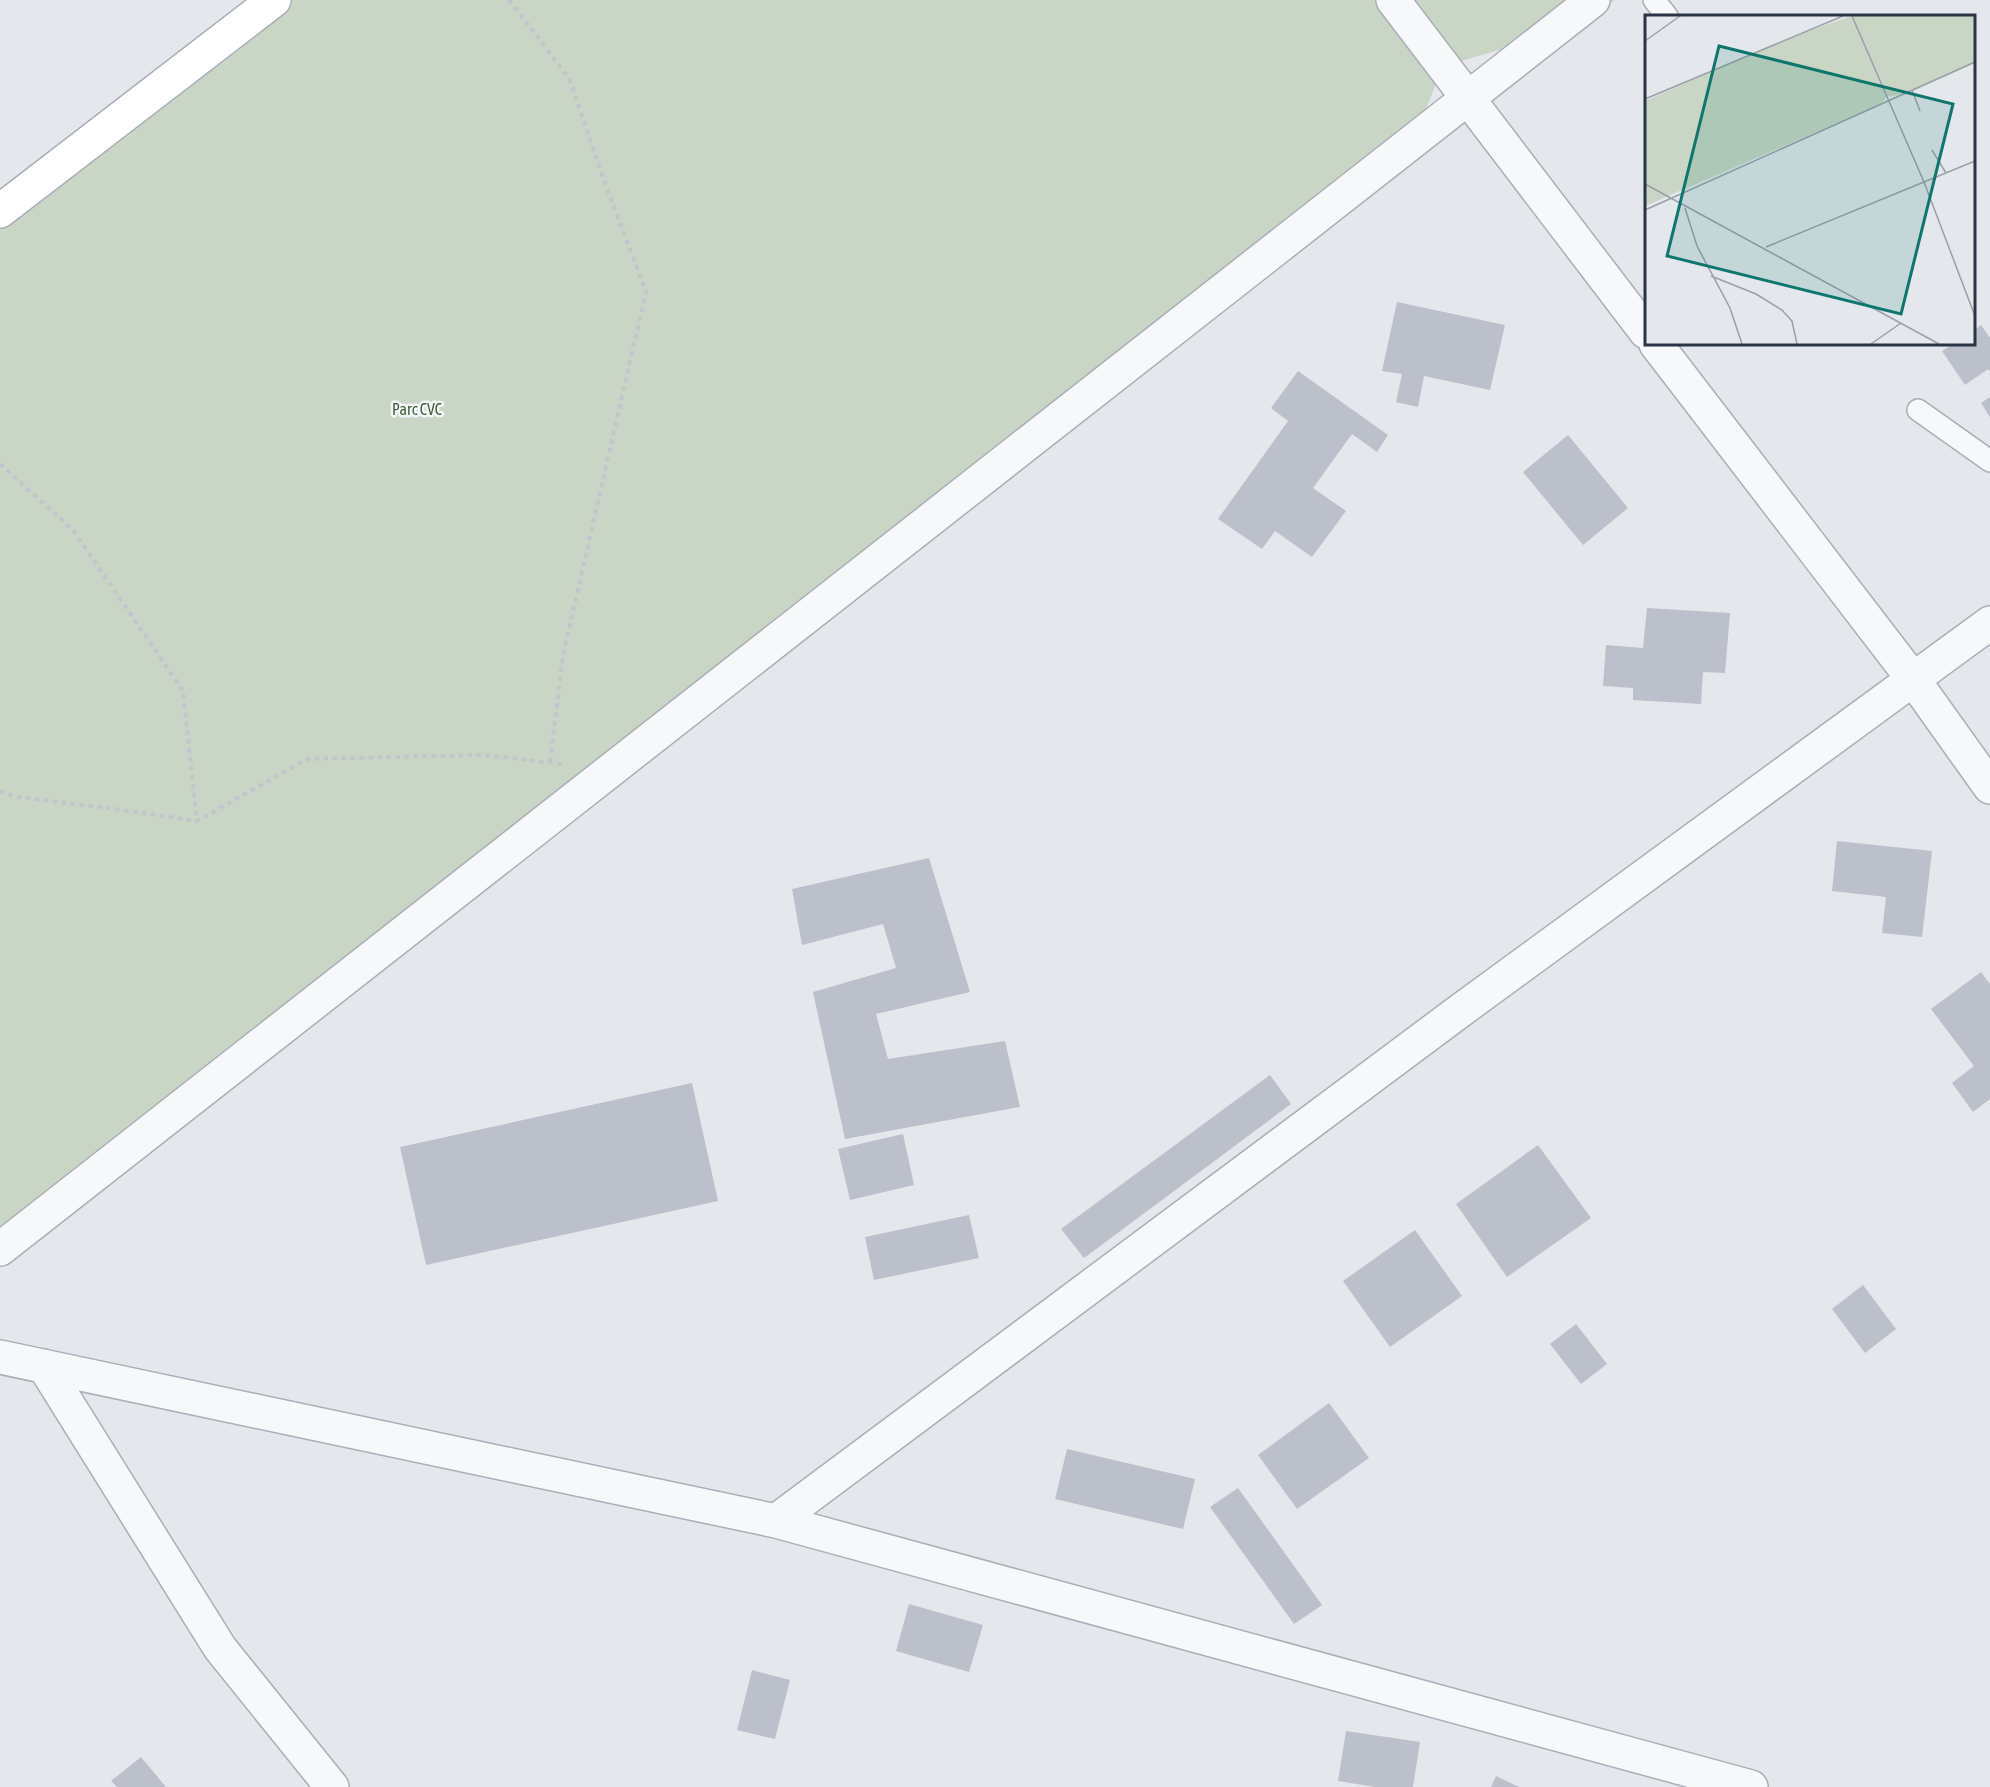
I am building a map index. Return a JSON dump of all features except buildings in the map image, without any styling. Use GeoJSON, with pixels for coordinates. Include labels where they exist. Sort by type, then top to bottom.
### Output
{"type":"FeatureCollection","features":[{"type":"Feature","properties":{"kind":"main road"},"geometry":{"type":"LineString","coordinates":[[0,211],[274,0]]}},
{"type":"Feature","properties":{"kind":"street"},"geometry":{"type":"LineString","coordinates":[[1393,0],[1645,329]]}},
{"type":"Feature","properties":{"kind":"street"},"geometry":{"type":"LineString","coordinates":[[0,1249],[1593,0]]}},
{"type":"Feature","properties":{"kind":"street"},"geometry":{"type":"LineString","coordinates":[[1657,345],[1913,680],[1990,787]]}},
{"type":"Feature","properties":{"kind":"street"},"geometry":{"type":"LineString","coordinates":[[776,1521],[1447,1020],[1990,623]]}},
{"type":"Feature","properties":{"kind":"street"},"geometry":{"type":"LineString","coordinates":[[0,1357],[776,1521],[1751,1787]]}},
{"type":"Feature","properties":{"kind":"street"},"geometry":{"type":"LineString","coordinates":[[44,1366],[219,1648],[332,1787]]}},
{"type":"Feature","properties":{"kind":"lane"},"geometry":{"type":"LineString","coordinates":[[1654,0],[1666,15]]}},
{"type":"Feature","properties":{"kind":"lane"},"geometry":{"type":"LineString","coordinates":[[1918,410],[1990,461]]}},
{"type":"Feature","properties":{"kind":"path"},"geometry":{"type":"LineString","coordinates":[[509,0],[569,78],[607,189],[646,291],[562,655],[550,762]]}},
{"type":"Feature","properties":{"kind":"path"},"geometry":{"type":"LineString","coordinates":[[0,464],[73,530],[183,692],[197,821]]}},
{"type":"Feature","properties":{"kind":"path"},"geometry":{"type":"LineString","coordinates":[[0,791],[18,797],[197,821],[307,759],[483,755],[612,769]]}},
{"type":"Feature","properties":{"kind":"green space","name":"Parc CVC"},"geometry":{"type":"Polygon","coordinates":[[[283,0],[1615,0],[1581,27],[1443,66],[1414,139],[0,1249],[0,228],[283,0]]]}}]}
